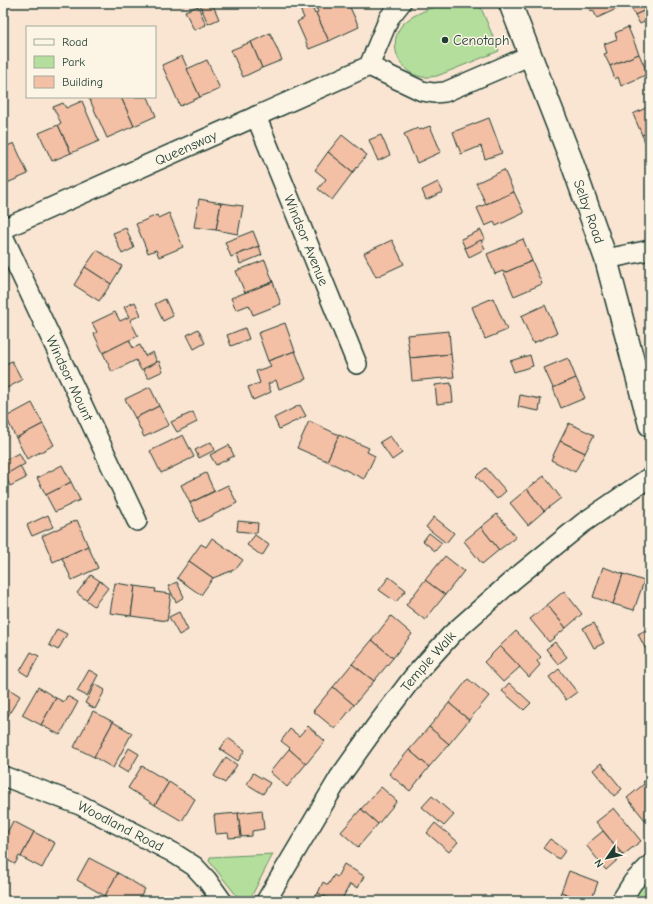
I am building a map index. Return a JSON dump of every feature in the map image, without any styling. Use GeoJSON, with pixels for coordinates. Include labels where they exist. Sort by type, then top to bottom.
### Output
{"type":"FeatureCollection","features":[{"type":"Feature","properties":{"kind":"main road","name":"Selby Road"},"geometry":{"type":"LineString","coordinates":[[510,3],[532,55],[606,260],[650,425]]}},
{"type":"Feature","properties":{"kind":"street"},"geometry":{"type":"LineString","coordinates":[[401,3],[389,18],[369,66],[422,91],[434,93],[445,92],[532,55]]}},
{"type":"Feature","properties":{"kind":"street","name":"Queensway"},"geometry":{"type":"LineString","coordinates":[[3,229],[369,66]]}},
{"type":"Feature","properties":{"kind":"street","name":"Windsor Avenue"},"geometry":{"type":"LineString","coordinates":[[256,116],[357,364]]}},
{"type":"Feature","properties":{"kind":"street","name":"Windsor Mount"},"geometry":{"type":"LineString","coordinates":[[3,236],[137,521]]}},
{"type":"Feature","properties":{"kind":"street"},"geometry":{"type":"LineString","coordinates":[[606,260],[650,250]]}},
{"type":"Feature","properties":{"kind":"street","name":"Temple Walk"},"geometry":{"type":"LineString","coordinates":[[266,901],[343,772],[409,683],[452,634],[513,580],[583,523],[650,477]]}},
{"type":"Feature","properties":{"kind":"street","name":"Woodland Road"},"geometry":{"type":"LineString","coordinates":[[3,776],[80,805],[172,852],[194,866],[207,880],[222,901]]}},
{"type":"Feature","properties":{"kind":"street"},"geometry":{"type":"LineString","coordinates":[[621,901],[633,882],[650,865]]}},
{"type":"Feature","properties":{"kind":"green space","name":"Cenotaph"},"geometry":{"type":"Polygon","coordinates":[[[443,3],[479,3],[499,51],[437,76],[418,76],[411,73],[400,62],[395,47],[398,32],[406,21],[421,12],[443,3]]]}},
{"type":"Feature","properties":{"kind":"green space"},"geometry":{"type":"Polygon","coordinates":[[[273,854],[249,901],[241,901],[209,861],[210,857],[273,854]]]}},
{"type":"Feature","properties":{"kind":"green space"},"geometry":{"type":"Polygon","coordinates":[[[650,874],[650,901],[630,901],[650,874]]]}},
{"type":"Feature","properties":{"kind":"building"},"geometry":{"type":"Polygon","coordinates":[[[204,3],[212,3],[219,19],[208,24],[200,5],[204,3]]]}},
{"type":"Feature","properties":{"kind":"building"},"geometry":{"type":"Polygon","coordinates":[[[310,3],[329,41],[309,49],[297,22],[304,18],[299,7],[310,3]]]}},
{"type":"Feature","properties":{"kind":"building"},"geometry":{"type":"Polygon","coordinates":[[[314,3],[327,3],[329,7],[339,3],[348,3],[359,27],[329,41],[316,13],[318,12],[314,3]]]}},
{"type":"Feature","properties":{"kind":"building"},"geometry":{"type":"Polygon","coordinates":[[[587,3],[622,3],[623,6],[597,18],[593,10],[590,11],[587,3]]]}},
{"type":"Feature","properties":{"kind":"building"},"geometry":{"type":"Polygon","coordinates":[[[634,3],[650,3],[650,8],[635,15],[630,5],[634,3]]]}},
{"type":"Feature","properties":{"kind":"building"},"geometry":{"type":"Polygon","coordinates":[[[198,6],[206,25],[194,30],[185,11],[198,6]]]}},
{"type":"Feature","properties":{"kind":"building"},"geometry":{"type":"Polygon","coordinates":[[[650,8],[650,19],[640,24],[635,15],[650,8]]]}},
{"type":"Feature","properties":{"kind":"building"},"geometry":{"type":"Polygon","coordinates":[[[628,27],[639,54],[610,66],[604,54],[607,53],[604,44],[617,39],[615,33],[628,27]]]}},
{"type":"Feature","properties":{"kind":"building"},"geometry":{"type":"Polygon","coordinates":[[[270,33],[282,60],[262,68],[251,42],[270,33]]]}},
{"type":"Feature","properties":{"kind":"building"},"geometry":{"type":"Polygon","coordinates":[[[251,42],[262,68],[243,77],[231,50],[251,42]]]}},
{"type":"Feature","properties":{"kind":"building"},"geometry":{"type":"Polygon","coordinates":[[[639,54],[648,74],[621,86],[618,77],[615,79],[610,66],[639,54]]]}},
{"type":"Feature","properties":{"kind":"building"},"geometry":{"type":"Polygon","coordinates":[[[182,56],[200,97],[180,106],[162,65],[182,56]]]}},
{"type":"Feature","properties":{"kind":"building"},"geometry":{"type":"Polygon","coordinates":[[[207,60],[220,89],[200,97],[187,69],[207,60]]]}},
{"type":"Feature","properties":{"kind":"building"},"geometry":{"type":"Polygon","coordinates":[[[89,98],[121,98],[134,126],[107,138],[89,98]]]}},
{"type":"Feature","properties":{"kind":"building"},"geometry":{"type":"Polygon","coordinates":[[[121,98],[148,98],[156,116],[134,126],[121,98]]]}},
{"type":"Feature","properties":{"kind":"building"},"geometry":{"type":"Polygon","coordinates":[[[82,101],[99,141],[71,153],[58,125],[61,123],[53,107],[63,103],[66,108],[82,101]]]}},
{"type":"Feature","properties":{"kind":"building"},"geometry":{"type":"Polygon","coordinates":[[[650,106],[650,132],[642,135],[633,114],[650,106]]]}},
{"type":"Feature","properties":{"kind":"building"},"geometry":{"type":"Polygon","coordinates":[[[489,118],[502,153],[485,159],[481,146],[461,154],[453,132],[489,118]]]}},
{"type":"Feature","properties":{"kind":"building"},"geometry":{"type":"Polygon","coordinates":[[[58,125],[71,153],[52,161],[39,133],[58,125]]]}},
{"type":"Feature","properties":{"kind":"building"},"geometry":{"type":"Polygon","coordinates":[[[430,126],[441,152],[417,163],[404,134],[418,128],[419,130],[430,126]]]}},
{"type":"Feature","properties":{"kind":"building"},"geometry":{"type":"Polygon","coordinates":[[[650,132],[650,153],[642,135],[650,132]]]}},
{"type":"Feature","properties":{"kind":"building"},"geometry":{"type":"Polygon","coordinates":[[[342,135],[367,155],[353,172],[328,152],[342,135]]]}},
{"type":"Feature","properties":{"kind":"building"},"geometry":{"type":"Polygon","coordinates":[[[381,135],[390,155],[378,161],[369,140],[381,135]]]}},
{"type":"Feature","properties":{"kind":"building"},"geometry":{"type":"Polygon","coordinates":[[[14,143],[28,174],[7,183],[3,175],[3,148],[14,143]]]}},
{"type":"Feature","properties":{"kind":"building"},"geometry":{"type":"Polygon","coordinates":[[[328,152],[353,172],[332,200],[318,189],[326,179],[315,170],[328,152]]]}},
{"type":"Feature","properties":{"kind":"building"},"geometry":{"type":"Polygon","coordinates":[[[504,170],[514,192],[486,204],[476,183],[504,170]]]}},
{"type":"Feature","properties":{"kind":"building"},"geometry":{"type":"Polygon","coordinates":[[[438,182],[443,192],[426,200],[422,190],[438,182]]]}},
{"type":"Feature","properties":{"kind":"building"},"geometry":{"type":"Polygon","coordinates":[[[514,192],[524,213],[496,226],[494,222],[485,226],[477,208],[514,192]]]}},
{"type":"Feature","properties":{"kind":"building"},"geometry":{"type":"Polygon","coordinates":[[[199,199],[221,203],[216,230],[194,227],[199,199]]]}},
{"type":"Feature","properties":{"kind":"building"},"geometry":{"type":"Polygon","coordinates":[[[221,203],[243,206],[238,234],[216,230],[221,203]]]}},
{"type":"Feature","properties":{"kind":"building"},"geometry":{"type":"Polygon","coordinates":[[[169,213],[183,247],[159,257],[156,250],[148,253],[136,224],[157,215],[158,218],[169,213]]]}},
{"type":"Feature","properties":{"kind":"building"},"geometry":{"type":"Polygon","coordinates":[[[126,228],[134,248],[122,254],[113,233],[126,228]]]}},
{"type":"Feature","properties":{"kind":"building"},"geometry":{"type":"Polygon","coordinates":[[[481,230],[485,239],[465,248],[461,239],[481,230]]]}},
{"type":"Feature","properties":{"kind":"building"},"geometry":{"type":"Polygon","coordinates":[[[253,231],[259,246],[231,257],[225,242],[253,231]]]}},
{"type":"Feature","properties":{"kind":"building"},"geometry":{"type":"Polygon","coordinates":[[[523,239],[532,261],[504,273],[503,271],[495,274],[487,254],[523,239]]]}},
{"type":"Feature","properties":{"kind":"building"},"geometry":{"type":"Polygon","coordinates":[[[392,240],[404,264],[376,277],[364,253],[392,240]]]}},
{"type":"Feature","properties":{"kind":"building"},"geometry":{"type":"Polygon","coordinates":[[[481,240],[485,249],[469,257],[465,248],[481,240]]]}},
{"type":"Feature","properties":{"kind":"building"},"geometry":{"type":"Polygon","coordinates":[[[259,246],[262,255],[240,264],[237,255],[259,246]]]}},
{"type":"Feature","properties":{"kind":"building"},"geometry":{"type":"Polygon","coordinates":[[[97,250],[122,266],[111,284],[85,267],[97,250]]]}},
{"type":"Feature","properties":{"kind":"building"},"geometry":{"type":"Polygon","coordinates":[[[265,260],[273,282],[245,293],[236,271],[265,260]]]}},
{"type":"Feature","properties":{"kind":"building"},"geometry":{"type":"Polygon","coordinates":[[[532,261],[542,284],[514,296],[504,273],[532,261]]]}},
{"type":"Feature","properties":{"kind":"building"},"geometry":{"type":"Polygon","coordinates":[[[85,267],[111,284],[99,301],[74,285],[85,267]]]}},
{"type":"Feature","properties":{"kind":"building"},"geometry":{"type":"Polygon","coordinates":[[[273,282],[281,304],[253,315],[249,305],[236,310],[231,298],[273,282]]]}},
{"type":"Feature","properties":{"kind":"building"},"geometry":{"type":"Polygon","coordinates":[[[493,298],[507,330],[485,339],[472,307],[493,298]]]}},
{"type":"Feature","properties":{"kind":"building"},"geometry":{"type":"Polygon","coordinates":[[[165,299],[173,316],[163,321],[155,304],[165,299]]]}},
{"type":"Feature","properties":{"kind":"building"},"geometry":{"type":"Polygon","coordinates":[[[135,302],[141,315],[130,320],[138,336],[103,353],[94,334],[97,332],[92,323],[115,312],[120,321],[129,317],[124,307],[135,302]]]}},
{"type":"Feature","properties":{"kind":"building"},"geometry":{"type":"Polygon","coordinates":[[[545,305],[557,333],[533,343],[521,316],[545,305]]]}},
{"type":"Feature","properties":{"kind":"building"},"geometry":{"type":"Polygon","coordinates":[[[285,323],[295,351],[268,361],[258,333],[285,323]]]}},
{"type":"Feature","properties":{"kind":"building"},"geometry":{"type":"Polygon","coordinates":[[[245,328],[249,339],[231,346],[227,335],[245,328]]]}},
{"type":"Feature","properties":{"kind":"building"},"geometry":{"type":"Polygon","coordinates":[[[198,329],[205,343],[194,349],[187,335],[198,329]]]}},
{"type":"Feature","properties":{"kind":"building"},"geometry":{"type":"Polygon","coordinates":[[[449,331],[451,354],[410,358],[407,335],[449,331]]]}},
{"type":"Feature","properties":{"kind":"building"},"geometry":{"type":"Polygon","coordinates":[[[129,340],[133,348],[140,345],[145,356],[153,352],[157,362],[141,370],[136,360],[112,372],[103,353],[129,340]]]}},
{"type":"Feature","properties":{"kind":"building"},"geometry":{"type":"Polygon","coordinates":[[[295,351],[306,379],[279,389],[276,380],[268,384],[271,392],[253,400],[248,387],[260,383],[256,371],[271,366],[268,361],[295,351]]]}},
{"type":"Feature","properties":{"kind":"building"},"geometry":{"type":"Polygon","coordinates":[[[451,354],[454,377],[412,381],[410,358],[451,354]]]}},
{"type":"Feature","properties":{"kind":"building"},"geometry":{"type":"Polygon","coordinates":[[[530,355],[533,366],[514,372],[510,361],[530,355]]]}},
{"type":"Feature","properties":{"kind":"building"},"geometry":{"type":"Polygon","coordinates":[[[568,358],[576,378],[553,388],[544,368],[568,358]]]}},
{"type":"Feature","properties":{"kind":"building"},"geometry":{"type":"Polygon","coordinates":[[[12,361],[22,380],[3,390],[3,365],[12,361]]]}},
{"type":"Feature","properties":{"kind":"building"},"geometry":{"type":"Polygon","coordinates":[[[159,361],[163,371],[148,378],[143,369],[159,361]]]}},
{"type":"Feature","properties":{"kind":"building"},"geometry":{"type":"Polygon","coordinates":[[[576,378],[585,398],[561,408],[553,388],[576,378]]]}},
{"type":"Feature","properties":{"kind":"building"},"geometry":{"type":"Polygon","coordinates":[[[451,383],[453,402],[437,404],[435,385],[451,383]]]}},
{"type":"Feature","properties":{"kind":"building"},"geometry":{"type":"Polygon","coordinates":[[[150,387],[159,406],[135,418],[125,399],[150,387]]]}},
{"type":"Feature","properties":{"kind":"building"},"geometry":{"type":"Polygon","coordinates":[[[520,395],[541,399],[539,411],[518,407],[520,395]]]}},
{"type":"Feature","properties":{"kind":"building"},"geometry":{"type":"Polygon","coordinates":[[[32,403],[43,424],[16,438],[6,417],[32,403]]]}},
{"type":"Feature","properties":{"kind":"building"},"geometry":{"type":"Polygon","coordinates":[[[300,405],[306,416],[279,429],[274,418],[300,405]]]}},
{"type":"Feature","properties":{"kind":"building"},"geometry":{"type":"Polygon","coordinates":[[[159,406],[169,425],[144,437],[135,418],[159,406]]]}},
{"type":"Feature","properties":{"kind":"building"},"geometry":{"type":"Polygon","coordinates":[[[193,412],[197,422],[177,432],[171,422],[193,412]]]}},
{"type":"Feature","properties":{"kind":"building"},"geometry":{"type":"Polygon","coordinates":[[[309,421],[339,435],[327,461],[297,448],[309,421]]]}},
{"type":"Feature","properties":{"kind":"building"},"geometry":{"type":"Polygon","coordinates":[[[569,423],[594,435],[585,453],[560,441],[569,423]]]}},
{"type":"Feature","properties":{"kind":"building"},"geometry":{"type":"Polygon","coordinates":[[[43,424],[54,445],[27,459],[16,438],[43,424]]]}},
{"type":"Feature","properties":{"kind":"building"},"geometry":{"type":"Polygon","coordinates":[[[183,435],[194,457],[161,473],[150,451],[183,435]]]}},
{"type":"Feature","properties":{"kind":"building"},"geometry":{"type":"Polygon","coordinates":[[[339,435],[369,448],[367,452],[375,456],[364,479],[327,461],[339,435]]]}},
{"type":"Feature","properties":{"kind":"building"},"geometry":{"type":"Polygon","coordinates":[[[390,436],[402,453],[392,460],[380,442],[390,436]]]}},
{"type":"Feature","properties":{"kind":"building"},"geometry":{"type":"Polygon","coordinates":[[[560,441],[585,453],[575,472],[551,460],[560,441]]]}},
{"type":"Feature","properties":{"kind":"building"},"geometry":{"type":"Polygon","coordinates":[[[211,442],[215,450],[199,458],[195,450],[211,442]]]}},
{"type":"Feature","properties":{"kind":"building"},"geometry":{"type":"Polygon","coordinates":[[[229,445],[234,456],[216,465],[210,455],[229,445]]]}},
{"type":"Feature","properties":{"kind":"building"},"geometry":{"type":"Polygon","coordinates":[[[19,453],[25,464],[3,476],[3,461],[19,453]]]}},
{"type":"Feature","properties":{"kind":"building"},"geometry":{"type":"Polygon","coordinates":[[[62,465],[71,482],[46,495],[37,478],[62,465]]]}},
{"type":"Feature","properties":{"kind":"building"},"geometry":{"type":"Polygon","coordinates":[[[20,466],[26,478],[10,486],[5,475],[20,466]]]}},
{"type":"Feature","properties":{"kind":"building"},"geometry":{"type":"Polygon","coordinates":[[[486,468],[506,491],[497,499],[476,476],[486,468]]]}},
{"type":"Feature","properties":{"kind":"building"},"geometry":{"type":"Polygon","coordinates":[[[206,473],[214,491],[190,503],[181,485],[206,473]]]}},
{"type":"Feature","properties":{"kind":"building"},"geometry":{"type":"Polygon","coordinates":[[[544,476],[561,498],[544,511],[527,489],[544,476]]]}},
{"type":"Feature","properties":{"kind":"building"},"geometry":{"type":"Polygon","coordinates":[[[71,482],[80,500],[55,512],[46,495],[71,482]]]}},
{"type":"Feature","properties":{"kind":"building"},"geometry":{"type":"Polygon","coordinates":[[[228,485],[237,503],[199,522],[190,503],[228,485]]]}},
{"type":"Feature","properties":{"kind":"building"},"geometry":{"type":"Polygon","coordinates":[[[527,489],[544,511],[528,525],[510,503],[527,489]]]}},
{"type":"Feature","properties":{"kind":"building"},"geometry":{"type":"Polygon","coordinates":[[[497,514],[516,537],[499,550],[481,527],[497,514]]]}},
{"type":"Feature","properties":{"kind":"building"},"geometry":{"type":"Polygon","coordinates":[[[48,515],[53,527],[32,536],[27,525],[48,515]]]}},
{"type":"Feature","properties":{"kind":"building"},"geometry":{"type":"Polygon","coordinates":[[[434,517],[454,533],[446,543],[426,527],[434,517]]]}},
{"type":"Feature","properties":{"kind":"building"},"geometry":{"type":"Polygon","coordinates":[[[77,520],[88,546],[53,562],[42,536],[77,520]]]}},
{"type":"Feature","properties":{"kind":"building"},"geometry":{"type":"Polygon","coordinates":[[[238,521],[258,523],[257,533],[237,531],[238,521]]]}},
{"type":"Feature","properties":{"kind":"building"},"geometry":{"type":"Polygon","coordinates":[[[481,527],[499,550],[482,564],[464,541],[481,527]]]}},
{"type":"Feature","properties":{"kind":"building"},"geometry":{"type":"Polygon","coordinates":[[[429,533],[442,543],[435,551],[423,541],[429,533]]]}},
{"type":"Feature","properties":{"kind":"building"},"geometry":{"type":"Polygon","coordinates":[[[255,535],[269,545],[262,556],[247,545],[255,535]]]}},
{"type":"Feature","properties":{"kind":"building"},"geometry":{"type":"Polygon","coordinates":[[[212,538],[243,560],[236,569],[213,578],[189,561],[201,544],[206,547],[212,538]]]}},
{"type":"Feature","properties":{"kind":"building"},"geometry":{"type":"Polygon","coordinates":[[[88,546],[98,568],[72,580],[62,558],[88,546]]]}},
{"type":"Feature","properties":{"kind":"building"},"geometry":{"type":"Polygon","coordinates":[[[445,556],[464,571],[445,595],[425,580],[445,556]]]}},
{"type":"Feature","properties":{"kind":"building"},"geometry":{"type":"Polygon","coordinates":[[[189,561],[213,578],[201,595],[177,578],[189,561]]]}},
{"type":"Feature","properties":{"kind":"building"},"geometry":{"type":"Polygon","coordinates":[[[603,567],[623,574],[613,604],[593,597],[603,567]]]}},
{"type":"Feature","properties":{"kind":"building"},"geometry":{"type":"Polygon","coordinates":[[[623,574],[644,581],[634,610],[613,604],[623,574]]]}},
{"type":"Feature","properties":{"kind":"building"},"geometry":{"type":"Polygon","coordinates":[[[91,575],[100,581],[86,600],[77,593],[91,575]]]}},
{"type":"Feature","properties":{"kind":"building"},"geometry":{"type":"Polygon","coordinates":[[[389,577],[406,590],[396,602],[379,590],[389,577]]]}},
{"type":"Feature","properties":{"kind":"building"},"geometry":{"type":"Polygon","coordinates":[[[425,580],[445,595],[425,620],[406,605],[425,580]]]}},
{"type":"Feature","properties":{"kind":"building"},"geometry":{"type":"Polygon","coordinates":[[[100,581],[108,588],[94,606],[86,600],[100,581]]]}},
{"type":"Feature","properties":{"kind":"building"},"geometry":{"type":"Polygon","coordinates":[[[177,582],[184,597],[176,602],[168,586],[177,582]]]}},
{"type":"Feature","properties":{"kind":"building"},"geometry":{"type":"Polygon","coordinates":[[[115,583],[135,586],[131,616],[110,613],[115,583]]]}},
{"type":"Feature","properties":{"kind":"building"},"geometry":{"type":"Polygon","coordinates":[[[135,586],[156,589],[155,592],[171,594],[167,621],[131,616],[135,586]]]}},
{"type":"Feature","properties":{"kind":"building"},"geometry":{"type":"Polygon","coordinates":[[[564,591],[582,614],[566,628],[547,605],[564,591]]]}},
{"type":"Feature","properties":{"kind":"building"},"geometry":{"type":"Polygon","coordinates":[[[547,605],[566,628],[549,642],[530,619],[547,605]]]}},
{"type":"Feature","properties":{"kind":"building"},"geometry":{"type":"Polygon","coordinates":[[[179,612],[188,630],[179,635],[169,617],[179,612]]]}},
{"type":"Feature","properties":{"kind":"building"},"geometry":{"type":"Polygon","coordinates":[[[391,616],[412,634],[393,658],[372,640],[391,616]]]}},
{"type":"Feature","properties":{"kind":"building"},"geometry":{"type":"Polygon","coordinates":[[[594,623],[604,643],[594,648],[583,628],[594,623]]]}},
{"type":"Feature","properties":{"kind":"building"},"geometry":{"type":"Polygon","coordinates":[[[650,628],[650,658],[638,634],[650,628]]]}},
{"type":"Feature","properties":{"kind":"building"},"geometry":{"type":"Polygon","coordinates":[[[57,629],[67,634],[58,650],[49,645],[57,629]]]}},
{"type":"Feature","properties":{"kind":"building"},"geometry":{"type":"Polygon","coordinates":[[[516,631],[541,657],[537,661],[540,665],[529,677],[500,646],[516,631]]]}},
{"type":"Feature","properties":{"kind":"building"},"geometry":{"type":"Polygon","coordinates":[[[372,640],[393,658],[374,681],[352,664],[372,640]]]}},
{"type":"Feature","properties":{"kind":"building"},"geometry":{"type":"Polygon","coordinates":[[[555,642],[567,657],[558,664],[546,649],[555,642]]]}},
{"type":"Feature","properties":{"kind":"building"},"geometry":{"type":"Polygon","coordinates":[[[500,646],[520,667],[503,682],[484,662],[500,646]]]}},
{"type":"Feature","properties":{"kind":"building"},"geometry":{"type":"Polygon","coordinates":[[[31,652],[39,656],[28,676],[20,671],[31,652]]]}},
{"type":"Feature","properties":{"kind":"building"},"geometry":{"type":"Polygon","coordinates":[[[352,664],[374,681],[354,705],[333,687],[352,664]]]}},
{"type":"Feature","properties":{"kind":"building"},"geometry":{"type":"Polygon","coordinates":[[[559,669],[577,692],[566,700],[549,677],[559,669]]]}},
{"type":"Feature","properties":{"kind":"building"},"geometry":{"type":"Polygon","coordinates":[[[89,670],[98,675],[87,696],[77,691],[89,670]]]}},
{"type":"Feature","properties":{"kind":"building"},"geometry":{"type":"Polygon","coordinates":[[[468,679],[489,696],[469,720],[449,703],[468,679]]]}},
{"type":"Feature","properties":{"kind":"building"},"geometry":{"type":"Polygon","coordinates":[[[509,683],[531,703],[524,710],[502,691],[509,683]]]}},
{"type":"Feature","properties":{"kind":"building"},"geometry":{"type":"Polygon","coordinates":[[[95,684],[105,690],[95,709],[85,703],[95,684]]]}},
{"type":"Feature","properties":{"kind":"building"},"geometry":{"type":"Polygon","coordinates":[[[3,685],[20,696],[4,722],[3,722],[3,685]]]}},
{"type":"Feature","properties":{"kind":"building"},"geometry":{"type":"Polygon","coordinates":[[[38,687],[56,698],[41,725],[22,715],[38,687]]]}},
{"type":"Feature","properties":{"kind":"building"},"geometry":{"type":"Polygon","coordinates":[[[333,687],[354,705],[335,729],[313,711],[333,687]]]}},
{"type":"Feature","properties":{"kind":"building"},"geometry":{"type":"Polygon","coordinates":[[[67,696],[78,702],[60,735],[41,725],[56,698],[64,702],[67,696]]]}},
{"type":"Feature","properties":{"kind":"building"},"geometry":{"type":"Polygon","coordinates":[[[449,703],[469,720],[449,744],[429,727],[449,703]]]}},
{"type":"Feature","properties":{"kind":"building"},"geometry":{"type":"Polygon","coordinates":[[[93,711],[113,722],[94,757],[74,747],[93,711]]]}},
{"type":"Feature","properties":{"kind":"building"},"geometry":{"type":"Polygon","coordinates":[[[113,722],[132,733],[113,768],[94,757],[113,722]]]}},
{"type":"Feature","properties":{"kind":"building"},"geometry":{"type":"Polygon","coordinates":[[[308,726],[325,741],[306,764],[281,741],[290,729],[299,736],[308,726]]]}},
{"type":"Feature","properties":{"kind":"building"},"geometry":{"type":"Polygon","coordinates":[[[429,727],[449,744],[429,767],[409,750],[429,727]]]}},
{"type":"Feature","properties":{"kind":"building"},"geometry":{"type":"Polygon","coordinates":[[[228,738],[245,750],[238,761],[220,749],[228,738]]]}},
{"type":"Feature","properties":{"kind":"building"},"geometry":{"type":"Polygon","coordinates":[[[129,748],[139,754],[128,773],[118,767],[129,748]]]}},
{"type":"Feature","properties":{"kind":"building"},"geometry":{"type":"Polygon","coordinates":[[[289,749],[306,764],[287,787],[270,772],[289,749]]]}},
{"type":"Feature","properties":{"kind":"building"},"geometry":{"type":"Polygon","coordinates":[[[409,750],[429,767],[410,791],[389,774],[409,750]]]}},
{"type":"Feature","properties":{"kind":"building"},"geometry":{"type":"Polygon","coordinates":[[[226,757],[237,765],[225,783],[214,776],[226,757]]]}},
{"type":"Feature","properties":{"kind":"building"},"geometry":{"type":"Polygon","coordinates":[[[601,763],[622,789],[614,796],[593,770],[601,763]]]}},
{"type":"Feature","properties":{"kind":"building"},"geometry":{"type":"Polygon","coordinates":[[[142,766],[169,782],[155,805],[128,788],[142,766]]]}},
{"type":"Feature","properties":{"kind":"building"},"geometry":{"type":"Polygon","coordinates":[[[253,773],[270,783],[263,794],[247,784],[253,773]]]}},
{"type":"Feature","properties":{"kind":"building"},"geometry":{"type":"Polygon","coordinates":[[[650,776],[650,791],[643,782],[650,776]]]}},
{"type":"Feature","properties":{"kind":"building"},"geometry":{"type":"Polygon","coordinates":[[[169,782],[195,799],[182,821],[155,805],[169,782]]]}},
{"type":"Feature","properties":{"kind":"building"},"geometry":{"type":"Polygon","coordinates":[[[644,784],[650,791],[650,826],[627,798],[644,784]]]}},
{"type":"Feature","properties":{"kind":"building"},"geometry":{"type":"Polygon","coordinates":[[[381,787],[397,801],[378,824],[361,809],[381,787]]]}},
{"type":"Feature","properties":{"kind":"building"},"geometry":{"type":"Polygon","coordinates":[[[432,796],[454,815],[444,826],[422,807],[432,796]]]}},
{"type":"Feature","properties":{"kind":"building"},"geometry":{"type":"Polygon","coordinates":[[[614,808],[641,841],[623,855],[596,822],[614,808]]]}},
{"type":"Feature","properties":{"kind":"building"},"geometry":{"type":"Polygon","coordinates":[[[361,809],[378,824],[358,847],[341,832],[361,809]]]}},
{"type":"Feature","properties":{"kind":"building"},"geometry":{"type":"Polygon","coordinates":[[[262,810],[264,829],[252,831],[252,836],[241,837],[238,813],[262,810]]]}},
{"type":"Feature","properties":{"kind":"building"},"geometry":{"type":"Polygon","coordinates":[[[238,813],[241,837],[229,838],[228,833],[216,834],[214,815],[238,813]]]}},
{"type":"Feature","properties":{"kind":"building"},"geometry":{"type":"Polygon","coordinates":[[[13,821],[34,832],[21,857],[19,856],[15,864],[5,859],[9,851],[3,848],[3,841],[13,821]]]}},
{"type":"Feature","properties":{"kind":"building"},"geometry":{"type":"Polygon","coordinates":[[[435,823],[458,842],[449,852],[427,833],[435,823]]]}},
{"type":"Feature","properties":{"kind":"building"},"geometry":{"type":"Polygon","coordinates":[[[603,831],[623,855],[606,870],[586,845],[603,831]]]}},
{"type":"Feature","properties":{"kind":"building"},"geometry":{"type":"Polygon","coordinates":[[[34,832],[55,843],[42,868],[21,857],[34,832]]]}},
{"type":"Feature","properties":{"kind":"building"},"geometry":{"type":"Polygon","coordinates":[[[550,839],[566,850],[559,859],[543,848],[550,839]]]}},
{"type":"Feature","properties":{"kind":"building"},"geometry":{"type":"Polygon","coordinates":[[[89,858],[118,873],[105,896],[77,880],[89,858]]]}},
{"type":"Feature","properties":{"kind":"building"},"geometry":{"type":"Polygon","coordinates":[[[344,864],[364,876],[358,888],[350,884],[341,901],[333,901],[318,893],[323,882],[328,885],[334,875],[337,877],[344,864]]]}},
{"type":"Feature","properties":{"kind":"building"},"geometry":{"type":"Polygon","coordinates":[[[569,871],[598,882],[591,901],[585,901],[561,892],[569,871]]]}},
{"type":"Feature","properties":{"kind":"building"},"geometry":{"type":"Polygon","coordinates":[[[118,873],[145,889],[138,901],[102,901],[118,873]]]}},
{"type":"Feature","properties":{"kind":"building"},"geometry":{"type":"Polygon","coordinates":[[[561,892],[585,901],[557,901],[561,892]]]}},
{"type":"Feature","properties":{"kind":"building"},"geometry":{"type":"Polygon","coordinates":[[[318,893],[333,901],[313,901],[318,893]]]}},
{"type":"Feature","properties":{"kind":"place","name":"Cenotaph"},"geometry":{"type":"Point","coordinates":[445,40]}}]}
